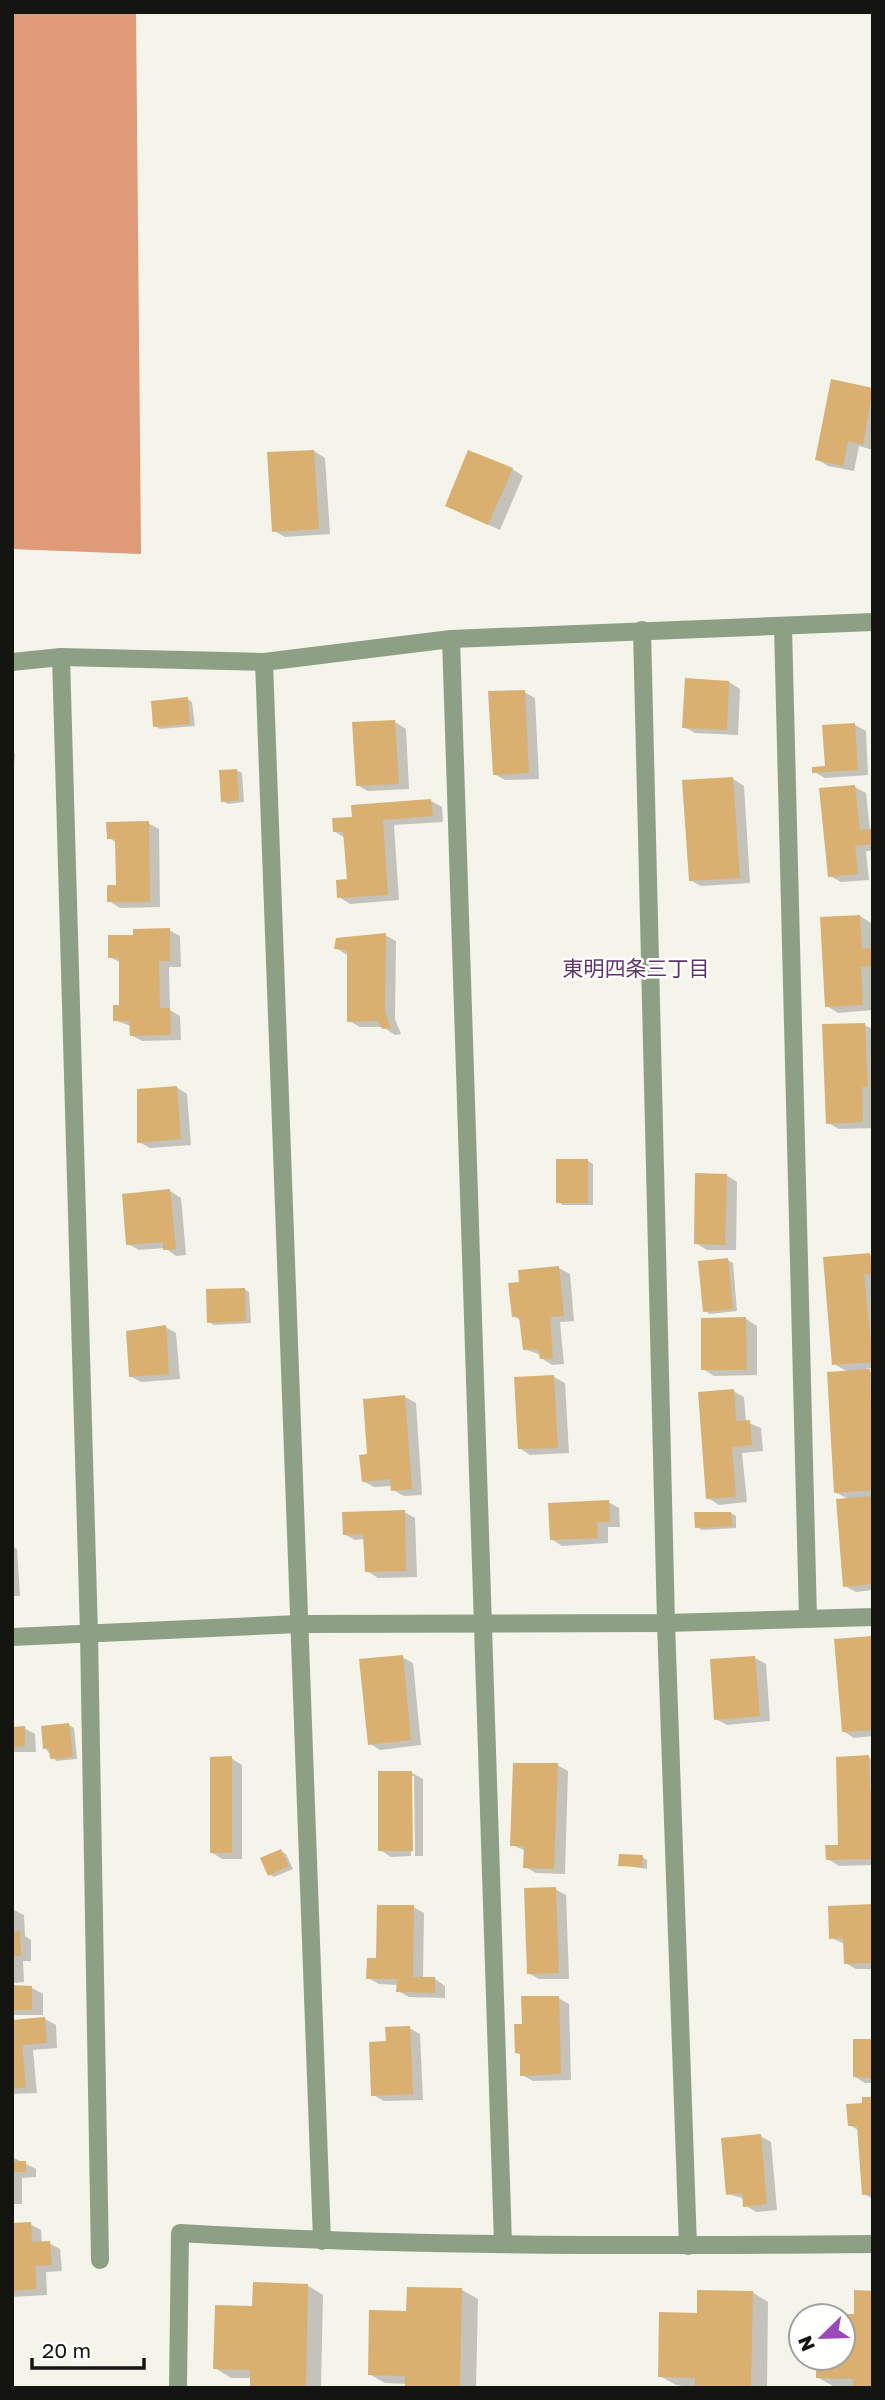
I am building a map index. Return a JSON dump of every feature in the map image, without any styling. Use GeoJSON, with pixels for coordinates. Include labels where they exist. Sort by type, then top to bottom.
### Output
{"type":"FeatureCollection","features":[{"type":"Feature","properties":{"kind":"street"},"geometry":{"type":"LineString","coordinates":[[12,663],[61,657],[264,662],[451,639],[873,622]]}},
{"type":"Feature","properties":{"kind":"street"},"geometry":{"type":"LineString","coordinates":[[783,627],[808,1619]]}},
{"type":"Feature","properties":{"kind":"street"},"geometry":{"type":"LineString","coordinates":[[642,630],[666,1623],[688,2246]]}},
{"type":"Feature","properties":{"kind":"street"},"geometry":{"type":"LineString","coordinates":[[451,639],[503,2244]]}},
{"type":"Feature","properties":{"kind":"street"},"geometry":{"type":"LineString","coordinates":[[61,657],[89,1633],[100,2260]]}},
{"type":"Feature","properties":{"kind":"street"},"geometry":{"type":"LineString","coordinates":[[264,662],[322,2241]]}},
{"type":"Feature","properties":{"kind":"street"},"geometry":{"type":"LineString","coordinates":[[12,1637],[298,1625],[666,1623],[873,1617]]}},
{"type":"Feature","properties":{"kind":"street"},"geometry":{"type":"LineString","coordinates":[[178,2388],[180,2233],[322,2241],[503,2244],[873,2244]]}},
{"type":"Feature","properties":{"kind":"shaded area"},"geometry":{"type":"Polygon","coordinates":[[[12,12],[136,12],[141,554],[12,549],[12,12]]]}},
{"type":"Feature","properties":{"kind":"building"},"geometry":{"type":"Polygon","coordinates":[[[831,379],[873,388],[863,445],[848,441],[843,466],[815,460],[831,379]]]}},
{"type":"Feature","properties":{"kind":"building"},"geometry":{"type":"Polygon","coordinates":[[[314,450],[319,529],[272,532],[267,452],[314,450]]]}},
{"type":"Feature","properties":{"kind":"building"},"geometry":{"type":"Polygon","coordinates":[[[468,450],[513,468],[488,525],[445,506],[468,450]]]}},
{"type":"Feature","properties":{"kind":"building"},"geometry":{"type":"Polygon","coordinates":[[[685,678],[729,681],[727,730],[682,728],[685,678]]]}},
{"type":"Feature","properties":{"kind":"building"},"geometry":{"type":"Polygon","coordinates":[[[525,690],[529,773],[493,775],[488,691],[525,690]]]}},
{"type":"Feature","properties":{"kind":"building"},"geometry":{"type":"Polygon","coordinates":[[[188,697],[190,724],[153,727],[151,701],[188,697]]]}},
{"type":"Feature","properties":{"kind":"building"},"geometry":{"type":"Polygon","coordinates":[[[395,720],[399,784],[356,786],[352,722],[395,720]]]}},
{"type":"Feature","properties":{"kind":"building"},"geometry":{"type":"Polygon","coordinates":[[[855,723],[858,770],[812,773],[812,767],[825,766],[822,725],[855,723]]]}},
{"type":"Feature","properties":{"kind":"building"},"geometry":{"type":"Polygon","coordinates":[[[237,769],[239,800],[221,802],[219,770],[237,769]]]}},
{"type":"Feature","properties":{"kind":"building"},"geometry":{"type":"Polygon","coordinates":[[[733,777],[740,878],[689,881],[682,780],[733,777]]]}},
{"type":"Feature","properties":{"kind":"building"},"geometry":{"type":"Polygon","coordinates":[[[855,785],[860,830],[871,829],[873,844],[855,846],[858,874],[828,877],[819,788],[855,785]]]}},
{"type":"Feature","properties":{"kind":"building"},"geometry":{"type":"Polygon","coordinates":[[[431,799],[433,816],[383,820],[388,895],[337,898],[336,880],[347,879],[343,832],[333,832],[332,818],[352,817],[351,805],[431,799]]]}},
{"type":"Feature","properties":{"kind":"building"},"geometry":{"type":"Polygon","coordinates":[[[149,821],[150,902],[107,902],[107,885],[116,885],[115,839],[107,839],[106,822],[149,821]]]}},
{"type":"Feature","properties":{"kind":"building"},"geometry":{"type":"Polygon","coordinates":[[[860,915],[862,949],[873,948],[873,966],[861,967],[863,1005],[825,1007],[820,917],[860,915]]]}},
{"type":"Feature","properties":{"kind":"building"},"geometry":{"type":"Polygon","coordinates":[[[170,928],[170,961],[159,961],[160,1008],[170,1008],[171,1035],[130,1036],[129,1021],[113,1021],[113,1005],[119,1005],[119,958],[108,958],[108,935],[133,935],[133,929],[170,928]]]}},
{"type":"Feature","properties":{"kind":"building"},"geometry":{"type":"Polygon","coordinates":[[[386,933],[385,1012],[391,1028],[382,1029],[378,1021],[347,1022],[347,950],[334,949],[336,938],[386,933]]]}},
{"type":"Feature","properties":{"kind":"building"},"geometry":{"type":"Polygon","coordinates":[[[865,1023],[868,1087],[862,1087],[863,1122],[826,1124],[822,1024],[865,1023]]]}},
{"type":"Feature","properties":{"kind":"building"},"geometry":{"type":"Polygon","coordinates":[[[177,1086],[181,1139],[137,1143],[137,1089],[177,1086]]]}},
{"type":"Feature","properties":{"kind":"building"},"geometry":{"type":"Polygon","coordinates":[[[556,1159],[588,1159],[588,1203],[556,1203],[556,1159]]]}},
{"type":"Feature","properties":{"kind":"building"},"geometry":{"type":"Polygon","coordinates":[[[695,1173],[727,1174],[725,1245],[694,1244],[695,1173]]]}},
{"type":"Feature","properties":{"kind":"building"},"geometry":{"type":"Polygon","coordinates":[[[170,1189],[176,1249],[163,1250],[163,1242],[126,1245],[122,1194],[170,1189]]]}},
{"type":"Feature","properties":{"kind":"building"},"geometry":{"type":"Polygon","coordinates":[[[870,1253],[872,1274],[864,1274],[873,1362],[832,1365],[823,1257],[870,1253]]]}},
{"type":"Feature","properties":{"kind":"building"},"geometry":{"type":"Polygon","coordinates":[[[728,1258],[733,1309],[703,1312],[698,1261],[728,1258]]]}},
{"type":"Feature","properties":{"kind":"building"},"geometry":{"type":"Polygon","coordinates":[[[559,1266],[564,1316],[550,1317],[553,1358],[540,1359],[538,1349],[523,1350],[519,1317],[512,1317],[508,1283],[519,1282],[518,1270],[559,1266]]]}},
{"type":"Feature","properties":{"kind":"building"},"geometry":{"type":"Polygon","coordinates":[[[245,1288],[246,1321],[207,1323],[206,1289],[245,1288]]]}},
{"type":"Feature","properties":{"kind":"building"},"geometry":{"type":"Polygon","coordinates":[[[746,1317],[747,1370],[701,1370],[701,1318],[746,1317]]]}},
{"type":"Feature","properties":{"kind":"building"},"geometry":{"type":"Polygon","coordinates":[[[166,1325],[169,1374],[129,1377],[126,1331],[166,1325]]]}},
{"type":"Feature","properties":{"kind":"building"},"geometry":{"type":"Polygon","coordinates":[[[870,1369],[873,1490],[834,1493],[827,1372],[870,1369]]]}},
{"type":"Feature","properties":{"kind":"building"},"geometry":{"type":"Polygon","coordinates":[[[554,1375],[558,1448],[518,1449],[514,1377],[554,1375]]]}},
{"type":"Feature","properties":{"kind":"building"},"geometry":{"type":"Polygon","coordinates":[[[734,1389],[736,1421],[750,1420],[752,1445],[732,1447],[736,1497],[706,1499],[698,1392],[734,1389]]]}},
{"type":"Feature","properties":{"kind":"building"},"geometry":{"type":"Polygon","coordinates":[[[405,1395],[412,1489],[391,1491],[390,1479],[362,1482],[359,1455],[367,1454],[363,1399],[405,1395]]]}},
{"type":"Feature","properties":{"kind":"building"},"geometry":{"type":"Polygon","coordinates":[[[873,1496],[873,1584],[843,1587],[836,1499],[873,1496]]]}},
{"type":"Feature","properties":{"kind":"building"},"geometry":{"type":"Polygon","coordinates":[[[609,1500],[610,1522],[597,1522],[598,1538],[550,1540],[548,1503],[609,1500]]]}},
{"type":"Feature","properties":{"kind":"building"},"geometry":{"type":"Polygon","coordinates":[[[405,1510],[406,1571],[365,1572],[363,1534],[343,1535],[342,1512],[405,1510]]]}},
{"type":"Feature","properties":{"kind":"building"},"geometry":{"type":"Polygon","coordinates":[[[694,1512],[731,1512],[732,1526],[695,1528],[694,1512]]]}},
{"type":"Feature","properties":{"kind":"building"},"geometry":{"type":"Polygon","coordinates":[[[872,1636],[873,1730],[842,1732],[834,1639],[872,1636]]]}},
{"type":"Feature","properties":{"kind":"building"},"geometry":{"type":"Polygon","coordinates":[[[403,1655],[411,1740],[368,1745],[359,1659],[403,1655]]]}},
{"type":"Feature","properties":{"kind":"building"},"geometry":{"type":"Polygon","coordinates":[[[755,1656],[760,1716],[714,1720],[710,1659],[755,1656]]]}},
{"type":"Feature","properties":{"kind":"building"},"geometry":{"type":"Polygon","coordinates":[[[69,1723],[73,1757],[50,1759],[49,1748],[43,1749],[41,1726],[69,1723]]]}},
{"type":"Feature","properties":{"kind":"building"},"geometry":{"type":"Polygon","coordinates":[[[25,1726],[25,1746],[12,1747],[12,1727],[25,1726]]]}},
{"type":"Feature","properties":{"kind":"building"},"geometry":{"type":"Polygon","coordinates":[[[869,1755],[870,1790],[873,1790],[873,1859],[826,1860],[825,1845],[838,1845],[836,1757],[869,1755]]]}},
{"type":"Feature","properties":{"kind":"building"},"geometry":{"type":"Polygon","coordinates":[[[232,1756],[232,1853],[210,1853],[210,1757],[232,1756]]]}},
{"type":"Feature","properties":{"kind":"building"},"geometry":{"type":"Polygon","coordinates":[[[513,1763],[558,1763],[554,1869],[523,1868],[524,1846],[510,1846],[513,1763]]]}},
{"type":"Feature","properties":{"kind":"building"},"geometry":{"type":"Polygon","coordinates":[[[378,1771],[412,1771],[413,1851],[378,1851],[378,1771]]]}},
{"type":"Feature","properties":{"kind":"building"},"geometry":{"type":"Polygon","coordinates":[[[281,1849],[289,1866],[268,1876],[260,1858],[281,1849]]]}},
{"type":"Feature","properties":{"kind":"building"},"geometry":{"type":"Polygon","coordinates":[[[619,1854],[643,1855],[642,1867],[618,1866],[619,1854]]]}},
{"type":"Feature","properties":{"kind":"building"},"geometry":{"type":"Polygon","coordinates":[[[556,1887],[559,1973],[527,1974],[524,1888],[556,1887]]]}},
{"type":"Feature","properties":{"kind":"building"},"geometry":{"type":"Polygon","coordinates":[[[873,1904],[873,1963],[844,1964],[843,1938],[829,1939],[828,1906],[873,1904]]]}},
{"type":"Feature","properties":{"kind":"building"},"geometry":{"type":"Polygon","coordinates":[[[377,1905],[414,1905],[413,1977],[435,1977],[435,1993],[396,1992],[397,1979],[366,1979],[367,1958],[376,1958],[377,1905]]]}},
{"type":"Feature","properties":{"kind":"building"},"geometry":{"type":"Polygon","coordinates":[[[20,1931],[21,1956],[12,1956],[12,1932],[20,1931]]]}},
{"type":"Feature","properties":{"kind":"building"},"geometry":{"type":"Polygon","coordinates":[[[12,1985],[32,1986],[32,2010],[12,2010],[12,1985]]]}},
{"type":"Feature","properties":{"kind":"building"},"geometry":{"type":"Polygon","coordinates":[[[521,1996],[559,1996],[561,2074],[520,2076],[520,2054],[515,2053],[514,2024],[522,2024],[521,1996]]]}},
{"type":"Feature","properties":{"kind":"building"},"geometry":{"type":"Polygon","coordinates":[[[45,2017],[47,2043],[22,2045],[26,2087],[12,2089],[12,2020],[45,2017]]]}},
{"type":"Feature","properties":{"kind":"building"},"geometry":{"type":"Polygon","coordinates":[[[410,2026],[413,2094],[371,2096],[369,2042],[386,2041],[385,2027],[410,2026]]]}},
{"type":"Feature","properties":{"kind":"building"},"geometry":{"type":"Polygon","coordinates":[[[853,2039],[873,2039],[873,2078],[853,2077],[853,2039]]]}},
{"type":"Feature","properties":{"kind":"building"},"geometry":{"type":"Polygon","coordinates":[[[862,2097],[873,2097],[873,2194],[862,2195],[857,2126],[848,2126],[846,2104],[862,2103],[862,2097]]]}},
{"type":"Feature","properties":{"kind":"building"},"geometry":{"type":"Polygon","coordinates":[[[761,2134],[767,2204],[743,2207],[742,2193],[726,2195],[721,2138],[761,2134]]]}},
{"type":"Feature","properties":{"kind":"building"},"geometry":{"type":"Polygon","coordinates":[[[12,2161],[26,2161],[26,2172],[12,2172],[12,2161]]]}},
{"type":"Feature","properties":{"kind":"building"},"geometry":{"type":"Polygon","coordinates":[[[31,2222],[32,2242],[50,2241],[52,2265],[35,2266],[37,2289],[12,2291],[12,2223],[31,2222]]]}},
{"type":"Feature","properties":{"kind":"building"},"geometry":{"type":"Polygon","coordinates":[[[253,2282],[308,2284],[306,2388],[250,2388],[250,2370],[213,2369],[215,2305],[252,2306],[253,2282]]]}},
{"type":"Feature","properties":{"kind":"building"},"geometry":{"type":"Polygon","coordinates":[[[407,2287],[462,2288],[460,2388],[405,2388],[405,2376],[368,2375],[369,2310],[406,2311],[407,2287]]]}},
{"type":"Feature","properties":{"kind":"building"},"geometry":{"type":"Polygon","coordinates":[[[697,2290],[753,2291],[751,2388],[695,2388],[695,2378],[658,2377],[659,2312],[697,2313],[697,2290]]]}},
{"type":"Feature","properties":{"kind":"building"},"geometry":{"type":"Polygon","coordinates":[[[854,2290],[873,2291],[873,2388],[853,2388],[853,2379],[816,2378],[816,2372],[857,2372],[857,2302],[854,2302],[854,2290]]]}},
{"type":"Feature","properties":{"kind":"district","name":"東明四条三丁目"},"geometry":{"type":"Point","coordinates":[636,969]}}]}
